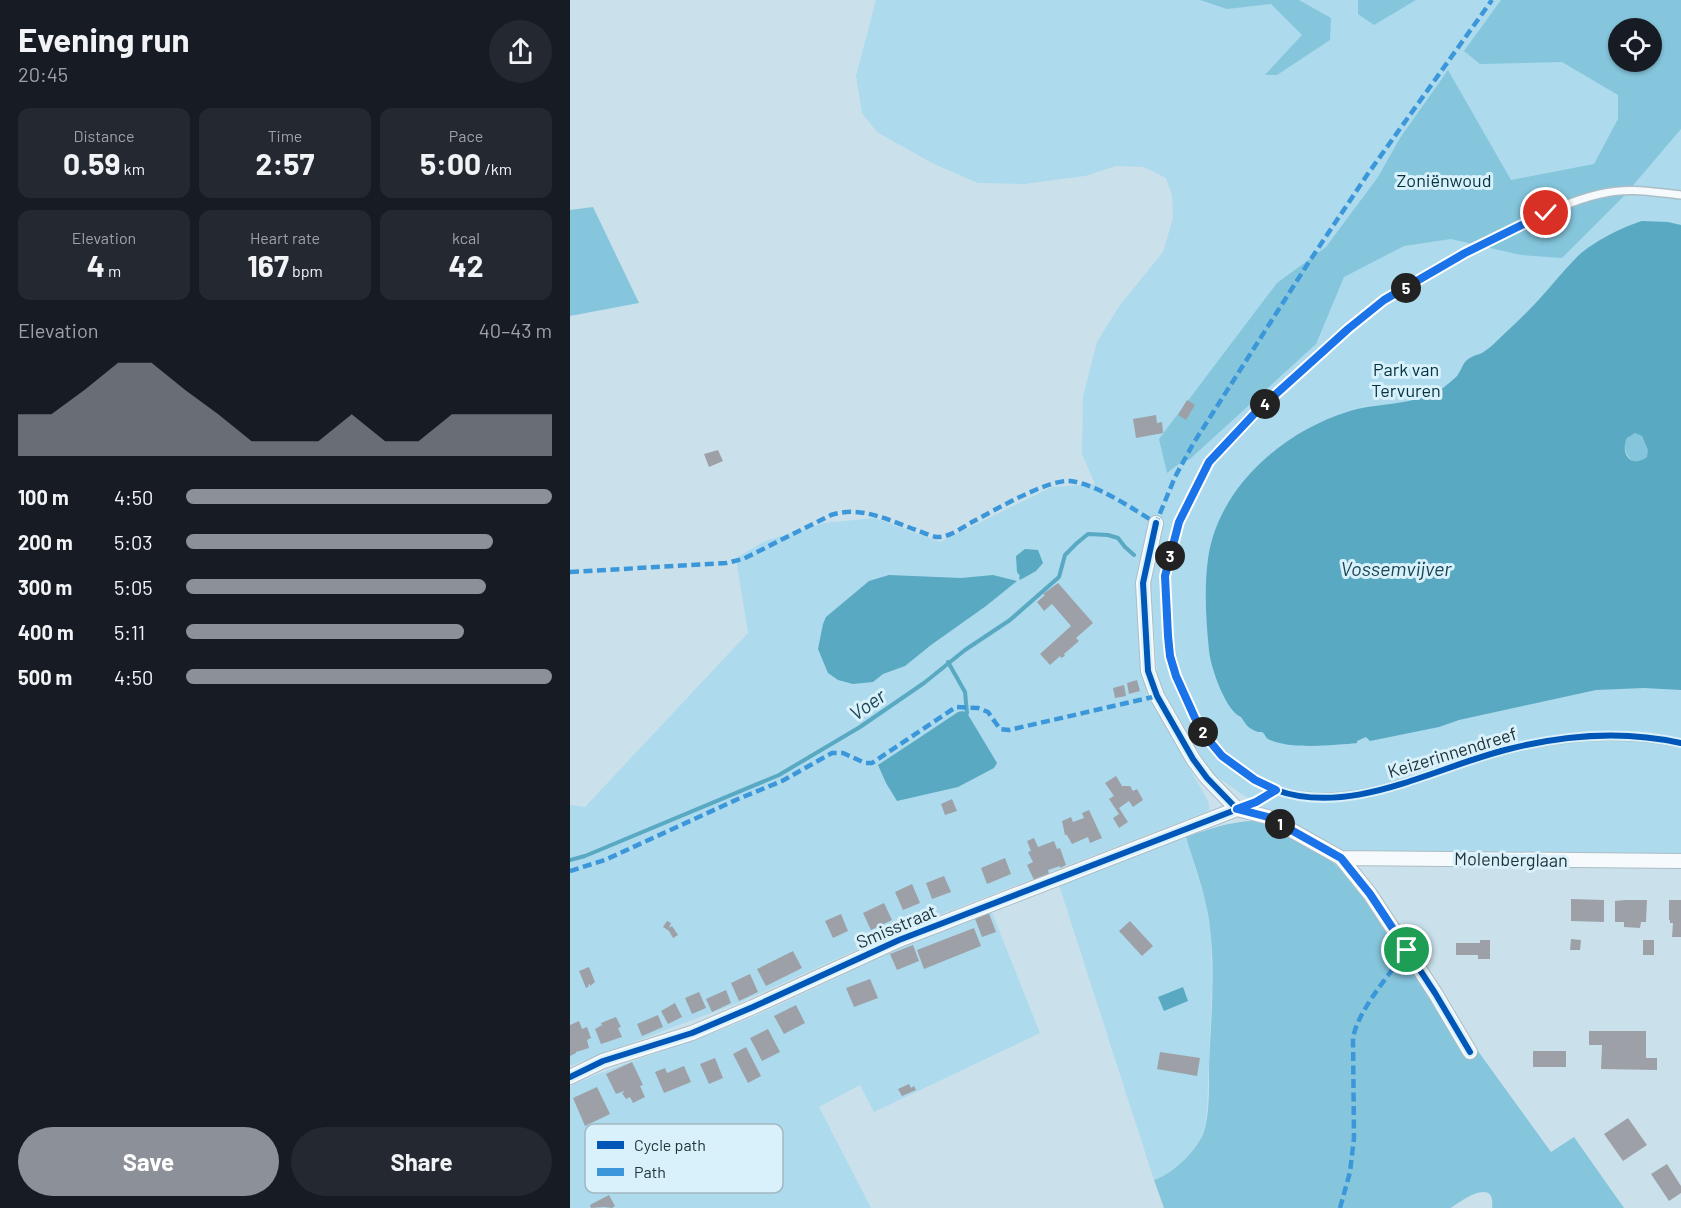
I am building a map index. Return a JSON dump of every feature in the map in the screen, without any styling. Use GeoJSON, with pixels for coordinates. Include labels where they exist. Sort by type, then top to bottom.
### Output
{"type":"FeatureCollection","features":[{"type":"Feature","properties":{"kind":"street"},"geometry":{"type":"LineString","coordinates":[[1156,523],[1143,583],[1148,671],[1157,696],[1193,759],[1207,778],[1237,809],[1268,817],[1341,858],[1370,894],[1436,993],[1470,1052]]}},
{"type":"Feature","properties":{"kind":"street","name":"Smisstraat"},"geometry":{"type":"LineString","coordinates":[[570,1077],[603,1061],[692,1033],[899,940],[1237,809]]}},
{"type":"Feature","properties":{"kind":"street","name":"Molenberglaan"},"geometry":{"type":"LineString","coordinates":[[1341,858],[1681,861]]}},
{"type":"Feature","properties":{"kind":"lane","name":"Keizerinnendreef"},"geometry":{"type":"LineString","coordinates":[[1681,195],[1625,189],[1596,195],[1546,213],[1465,253],[1384,300],[1348,329],[1256,412],[1209,462],[1179,522],[1165,576],[1170,656],[1185,698],[1207,738],[1222,756],[1255,780],[1276,790],[1327,797],[1359,795],[1407,782],[1503,750],[1555,740],[1614,735],[1646,737],[1681,743]]}},
{"type":"Feature","properties":{"kind":"lane"},"geometry":{"type":"LineString","coordinates":[[1237,809],[1256,802],[1276,790]]}},
{"type":"Feature","properties":{"kind":"green space","name":"Park van Tervuren"},"geometry":{"type":"Polygon","coordinates":[[[876,0],[1681,0],[1681,854],[1345,851],[1252,801],[1210,772],[1158,682],[1150,583],[1165,519],[1139,578],[1147,699],[1154,704],[1209,803],[1209,810],[903,929],[743,1001],[570,1066],[570,805],[585,807],[748,633],[736,558],[765,541],[824,523],[875,518],[940,542],[1052,487],[1095,484],[1082,454],[1083,396],[1097,342],[1120,305],[1163,252],[1173,218],[1172,195],[1166,178],[1144,167],[1116,166],[1085,176],[1024,184],[978,183],[932,163],[877,132],[862,113],[856,76],[876,0]]]}},
{"type":"Feature","properties":{"kind":"green space"},"geometry":{"type":"Polygon","coordinates":[[[1200,0],[1299,0],[1331,18],[1330,40],[1277,75],[1265,75],[1302,35],[1271,4],[1227,9],[1200,0]]]}},
{"type":"Feature","properties":{"kind":"green space"},"geometry":{"type":"Polygon","coordinates":[[[1358,0],[1416,0],[1374,25],[1358,14],[1358,0]]]}},
{"type":"Feature","properties":{"kind":"green space","name":"Zoniënwoud"},"geometry":{"type":"Polygon","coordinates":[[[1501,0],[1681,0],[1681,129],[1624,196],[1562,258],[1521,255],[1451,239],[1404,246],[1344,277],[1316,344],[1190,459],[1167,473],[1159,439],[1277,283],[1326,247],[1378,177],[1400,138],[1448,70],[1511,180],[1594,164],[1618,119],[1618,95],[1562,62],[1480,64],[1464,51],[1501,0]]]}},
{"type":"Feature","properties":{"kind":"green space"},"geometry":{"type":"Polygon","coordinates":[[[593,207],[639,303],[570,316],[570,210],[593,207]]]}},
{"type":"Feature","properties":{"kind":"green space"},"geometry":{"type":"Polygon","coordinates":[[[1635,433],[1641,434],[1649,450],[1647,457],[1639,462],[1632,461],[1625,450],[1627,438],[1635,433]]]}},
{"type":"Feature","properties":{"kind":"green space"},"geometry":{"type":"Polygon","coordinates":[[[1255,821],[1275,828],[1302,843],[1346,873],[1551,1152],[1574,1137],[1624,1208],[1492,1208],[1492,1199],[1489,1194],[1483,1192],[1469,1196],[1451,1208],[1164,1208],[1154,1180],[1176,1168],[1195,1148],[1203,1134],[1209,1101],[1211,938],[1205,899],[1186,837],[1229,824],[1255,821]]]}},
{"type":"Feature","properties":{"kind":"green space"},"geometry":{"type":"Polygon","coordinates":[[[1186,837],[1206,903],[1211,935],[1212,986],[1207,1111],[1202,1135],[1194,1149],[1175,1168],[1154,1180],[1059,885],[1186,837]]]}},
{"type":"Feature","properties":{"kind":"green space"},"geometry":{"type":"Polygon","coordinates":[[[991,910],[1040,1033],[874,1112],[860,1085],[819,1107],[871,1208],[570,1208],[570,1086],[745,1020],[959,922],[991,910]]]}},
{"type":"Feature","properties":{"kind":"water","name":"Vossemvijver"},"geometry":{"type":"Polygon","coordinates":[[[1642,221],[1681,225],[1681,690],[1644,688],[1596,690],[1459,720],[1439,727],[1370,741],[1366,737],[1357,743],[1348,744],[1288,745],[1268,739],[1262,732],[1250,728],[1230,707],[1220,688],[1210,657],[1206,616],[1208,559],[1214,533],[1239,487],[1256,467],[1277,449],[1322,421],[1359,409],[1422,398],[1443,388],[1457,376],[1466,361],[1482,353],[1516,323],[1578,256],[1600,240],[1642,221]],[[1635,433],[1627,438],[1625,449],[1631,460],[1636,461],[1647,457],[1648,450],[1642,436],[1635,433]]]}},
{"type":"Feature","properties":{"kind":"water"},"geometry":{"type":"Polygon","coordinates":[[[1025,549],[1038,550],[1043,563],[1036,571],[1020,580],[1016,556],[1025,549]]]}},
{"type":"Feature","properties":{"kind":"water"},"geometry":{"type":"Polygon","coordinates":[[[889,575],[961,578],[993,575],[1017,581],[905,666],[883,674],[873,682],[853,684],[838,680],[828,673],[818,649],[826,617],[869,581],[889,575]]]}},
{"type":"Feature","properties":{"kind":"water"},"geometry":{"type":"Polygon","coordinates":[[[958,712],[967,713],[997,763],[994,768],[958,787],[897,801],[878,765],[958,712]]]}},
{"type":"Feature","properties":{"kind":"water"},"geometry":{"type":"Polygon","coordinates":[[[1183,987],[1188,1001],[1164,1011],[1158,997],[1183,987]]]}},
{"type":"Feature","properties":{"kind":"building"},"geometry":{"type":"Polygon","coordinates":[[[1187,400],[1195,405],[1186,420],[1178,415],[1187,400]]]}},
{"type":"Feature","properties":{"kind":"building"},"geometry":{"type":"Polygon","coordinates":[[[1156,415],[1157,423],[1162,422],[1163,433],[1136,438],[1133,419],[1156,415]]]}},
{"type":"Feature","properties":{"kind":"building"},"geometry":{"type":"Polygon","coordinates":[[[718,450],[723,461],[709,467],[704,454],[718,450]]]}},
{"type":"Feature","properties":{"kind":"building"},"geometry":{"type":"Polygon","coordinates":[[[1058,583],[1093,623],[1076,638],[1079,641],[1064,654],[1065,656],[1061,658],[1060,656],[1050,665],[1040,654],[1071,626],[1052,604],[1044,611],[1037,602],[1045,595],[1043,594],[1058,583]]]}},
{"type":"Feature","properties":{"kind":"building"},"geometry":{"type":"Polygon","coordinates":[[[1137,680],[1140,691],[1129,694],[1127,683],[1137,680]]]}},
{"type":"Feature","properties":{"kind":"building"},"geometry":{"type":"Polygon","coordinates":[[[1124,685],[1126,696],[1115,698],[1113,688],[1124,685]]]}},
{"type":"Feature","properties":{"kind":"building"},"geometry":{"type":"Polygon","coordinates":[[[1116,776],[1122,786],[1130,786],[1133,791],[1137,789],[1143,800],[1133,807],[1129,801],[1119,808],[1128,822],[1119,828],[1113,818],[1119,814],[1109,799],[1114,796],[1105,783],[1116,776]]]}},
{"type":"Feature","properties":{"kind":"building"},"geometry":{"type":"Polygon","coordinates":[[[952,799],[957,811],[945,815],[941,804],[952,799]]]}},
{"type":"Feature","properties":{"kind":"building"},"geometry":{"type":"Polygon","coordinates":[[[1089,810],[1102,838],[1090,843],[1088,837],[1072,844],[1065,835],[1062,821],[1071,817],[1073,822],[1084,818],[1082,813],[1089,810]]]}},
{"type":"Feature","properties":{"kind":"building"},"geometry":{"type":"Polygon","coordinates":[[[1034,838],[1038,847],[1054,841],[1057,849],[1060,848],[1066,865],[1048,870],[1049,874],[1034,880],[1027,865],[1033,862],[1028,852],[1031,851],[1027,841],[1034,838]]]}},
{"type":"Feature","properties":{"kind":"building"},"geometry":{"type":"Polygon","coordinates":[[[1005,858],[1011,874],[987,884],[981,868],[1005,858]]]}},
{"type":"Feature","properties":{"kind":"building"},"geometry":{"type":"Polygon","coordinates":[[[944,876],[951,892],[932,899],[926,883],[944,876]]]}},
{"type":"Feature","properties":{"kind":"building"},"geometry":{"type":"Polygon","coordinates":[[[912,884],[920,903],[903,910],[895,892],[912,884]]]}},
{"type":"Feature","properties":{"kind":"building"},"geometry":{"type":"Polygon","coordinates":[[[1571,899],[1604,900],[1604,922],[1571,921],[1571,899]]]}},
{"type":"Feature","properties":{"kind":"building"},"geometry":{"type":"Polygon","coordinates":[[[1647,900],[1646,922],[1641,922],[1640,928],[1624,927],[1624,922],[1615,922],[1615,901],[1647,900]]]}},
{"type":"Feature","properties":{"kind":"building"},"geometry":{"type":"Polygon","coordinates":[[[1669,900],[1681,900],[1681,937],[1672,937],[1673,923],[1669,920],[1669,900]]]}},
{"type":"Feature","properties":{"kind":"building"},"geometry":{"type":"Polygon","coordinates":[[[884,903],[892,920],[871,930],[863,913],[884,903]]]}},
{"type":"Feature","properties":{"kind":"building"},"geometry":{"type":"Polygon","coordinates":[[[988,911],[996,932],[982,937],[974,916],[988,911]]]}},
{"type":"Feature","properties":{"kind":"building"},"geometry":{"type":"Polygon","coordinates":[[[841,914],[848,931],[833,938],[825,921],[841,914]]]}},
{"type":"Feature","properties":{"kind":"building"},"geometry":{"type":"Polygon","coordinates":[[[667,921],[671,923],[669,928],[672,926],[678,935],[673,938],[663,927],[667,921]]]}},
{"type":"Feature","properties":{"kind":"building"},"geometry":{"type":"Polygon","coordinates":[[[1130,921],[1153,946],[1142,956],[1119,931],[1130,921]]]}},
{"type":"Feature","properties":{"kind":"building"},"geometry":{"type":"Polygon","coordinates":[[[974,928],[981,946],[924,969],[917,950],[974,928]]]}},
{"type":"Feature","properties":{"kind":"building"},"geometry":{"type":"Polygon","coordinates":[[[1571,939],[1581,940],[1580,950],[1570,950],[1571,939]]]}},
{"type":"Feature","properties":{"kind":"building"},"geometry":{"type":"Polygon","coordinates":[[[1480,940],[1490,940],[1490,959],[1478,959],[1478,955],[1456,955],[1456,943],[1480,943],[1480,940]]]}},
{"type":"Feature","properties":{"kind":"building"},"geometry":{"type":"Polygon","coordinates":[[[1643,940],[1654,940],[1654,955],[1643,955],[1643,940]]]}},
{"type":"Feature","properties":{"kind":"building"},"geometry":{"type":"Polygon","coordinates":[[[913,945],[919,961],[897,970],[890,954],[913,945]]]}},
{"type":"Feature","properties":{"kind":"building"},"geometry":{"type":"Polygon","coordinates":[[[793,951],[802,968],[766,986],[757,969],[793,951]]]}},
{"type":"Feature","properties":{"kind":"building"},"geometry":{"type":"Polygon","coordinates":[[[589,967],[595,982],[586,988],[579,971],[589,967]]]}},
{"type":"Feature","properties":{"kind":"building"},"geometry":{"type":"Polygon","coordinates":[[[750,974],[758,992],[739,1001],[731,983],[750,974]]]}},
{"type":"Feature","properties":{"kind":"building"},"geometry":{"type":"Polygon","coordinates":[[[870,979],[878,998],[854,1007],[846,988],[870,979]]]}},
{"type":"Feature","properties":{"kind":"building"},"geometry":{"type":"Polygon","coordinates":[[[726,990],[731,1003],[712,1012],[706,999],[726,990]]]}},
{"type":"Feature","properties":{"kind":"building"},"geometry":{"type":"Polygon","coordinates":[[[699,992],[706,1008],[692,1014],[685,998],[699,992]]]}},
{"type":"Feature","properties":{"kind":"building"},"geometry":{"type":"Polygon","coordinates":[[[675,1003],[682,1017],[668,1024],[661,1011],[675,1003]]]}},
{"type":"Feature","properties":{"kind":"building"},"geometry":{"type":"Polygon","coordinates":[[[796,1005],[805,1023],[784,1034],[774,1016],[796,1005]]]}},
{"type":"Feature","properties":{"kind":"building"},"geometry":{"type":"Polygon","coordinates":[[[658,1015],[663,1027],[642,1036],[637,1024],[658,1015]]]}},
{"type":"Feature","properties":{"kind":"building"},"geometry":{"type":"Polygon","coordinates":[[[616,1017],[621,1027],[618,1028],[622,1037],[601,1044],[595,1029],[602,1025],[601,1023],[616,1017]]]}},
{"type":"Feature","properties":{"kind":"building"},"geometry":{"type":"Polygon","coordinates":[[[579,1021],[582,1029],[587,1027],[591,1038],[587,1040],[589,1048],[570,1056],[570,1025],[579,1021]]]}},
{"type":"Feature","properties":{"kind":"building"},"geometry":{"type":"Polygon","coordinates":[[[768,1029],[780,1052],[762,1061],[750,1038],[768,1029]]]}},
{"type":"Feature","properties":{"kind":"building"},"geometry":{"type":"Polygon","coordinates":[[[1589,1031],[1646,1031],[1646,1058],[1657,1058],[1657,1070],[1601,1069],[1602,1045],[1589,1045],[1589,1031]]]}},
{"type":"Feature","properties":{"kind":"building"},"geometry":{"type":"Polygon","coordinates":[[[746,1047],[761,1076],[748,1083],[733,1054],[746,1047]]]}},
{"type":"Feature","properties":{"kind":"building"},"geometry":{"type":"Polygon","coordinates":[[[1533,1051],[1566,1051],[1566,1067],[1533,1067],[1533,1051]]]}},
{"type":"Feature","properties":{"kind":"building"},"geometry":{"type":"Polygon","coordinates":[[[1160,1052],[1200,1058],[1197,1076],[1157,1069],[1160,1052]]]}},
{"type":"Feature","properties":{"kind":"building"},"geometry":{"type":"Polygon","coordinates":[[[715,1058],[723,1078],[709,1084],[700,1064],[715,1058]]]}},
{"type":"Feature","properties":{"kind":"building"},"geometry":{"type":"Polygon","coordinates":[[[632,1062],[643,1085],[640,1086],[645,1097],[633,1103],[630,1097],[626,1099],[622,1093],[624,1091],[616,1094],[606,1074],[632,1062]]]}},
{"type":"Feature","properties":{"kind":"building"},"geometry":{"type":"Polygon","coordinates":[[[684,1066],[691,1082],[664,1093],[655,1072],[665,1068],[667,1073],[684,1066]]]}},
{"type":"Feature","properties":{"kind":"building"},"geometry":{"type":"Polygon","coordinates":[[[909,1084],[916,1090],[902,1096],[898,1089],[909,1084]]]}},
{"type":"Feature","properties":{"kind":"building"},"geometry":{"type":"Polygon","coordinates":[[[597,1087],[610,1114],[585,1124],[585,1126],[573,1098],[597,1087]]]}},
{"type":"Feature","properties":{"kind":"building"},"geometry":{"type":"Polygon","coordinates":[[[1628,1118],[1647,1145],[1623,1161],[1604,1134],[1628,1118]]]}},
{"type":"Feature","properties":{"kind":"building"},"geometry":{"type":"Polygon","coordinates":[[[1667,1164],[1681,1186],[1681,1193],[1669,1201],[1651,1174],[1667,1164]]]}},
{"type":"Feature","properties":{"kind":"building"},"geometry":{"type":"Polygon","coordinates":[[[609,1195],[615,1206],[591,1208],[590,1205],[609,1195]]]}},
{"type":"Feature","properties":{"kind":"waterway","name":"Voer"},"geometry":{"type":"LineString","coordinates":[[570,860],[585,856],[779,775],[860,727],[1010,620],[1059,577],[1065,555],[1088,534],[1118,538],[1134,555]]}},
{"type":"Feature","properties":{"kind":"waterway"},"geometry":{"type":"LineString","coordinates":[[948,662],[965,692],[967,713]]}},
{"type":"Feature","properties":{"kind":"marked path"},"geometry":{"type":"LineString","coordinates":[[570,572],[726,563],[743,559],[831,515],[842,512],[864,513],[941,537],[956,532],[1022,496],[1049,485],[1070,481],[1092,487],[1156,523],[1175,477],[1193,444],[1307,265],[1367,175],[1492,0]]}},
{"type":"Feature","properties":{"kind":"marked path"},"geometry":{"type":"LineString","coordinates":[[570,871],[605,860],[782,781],[832,753],[843,753],[865,763],[872,763],[956,707],[978,708],[988,712],[1000,729],[1009,730],[1157,696]]}},
{"type":"Feature","properties":{"kind":"marked path"},"geometry":{"type":"LineString","coordinates":[[1340,1208],[1350,1172],[1354,1138],[1353,1038],[1368,1004],[1407,950]]}},
{"type":"Feature","properties":{"kind":"cycle path"},"geometry":{"type":"LineString","coordinates":[[1156,523],[1143,583],[1148,671],[1157,696],[1193,759],[1207,778],[1237,809],[1268,817],[1341,858],[1370,894],[1435,993],[1470,1052]]}},
{"type":"Feature","properties":{"kind":"cycle path"},"geometry":{"type":"LineString","coordinates":[[570,1077],[603,1061],[692,1033],[899,940],[1256,802],[1276,790],[1304,797],[1333,798],[1362,794],[1392,787],[1505,750],[1570,738],[1637,736],[1681,743]]}},
{"type":"Feature","properties":{"kind":"route"},"geometry":{"type":"LineString","coordinates":[[1407,950],[1370,894],[1341,858],[1268,817],[1237,809],[1256,802],[1276,790],[1255,780],[1222,756],[1207,738],[1195,718],[1176,676],[1170,656],[1165,576],[1179,522],[1209,462],[1256,412],[1348,329],[1384,300],[1465,253],[1546,213]]}}]}
